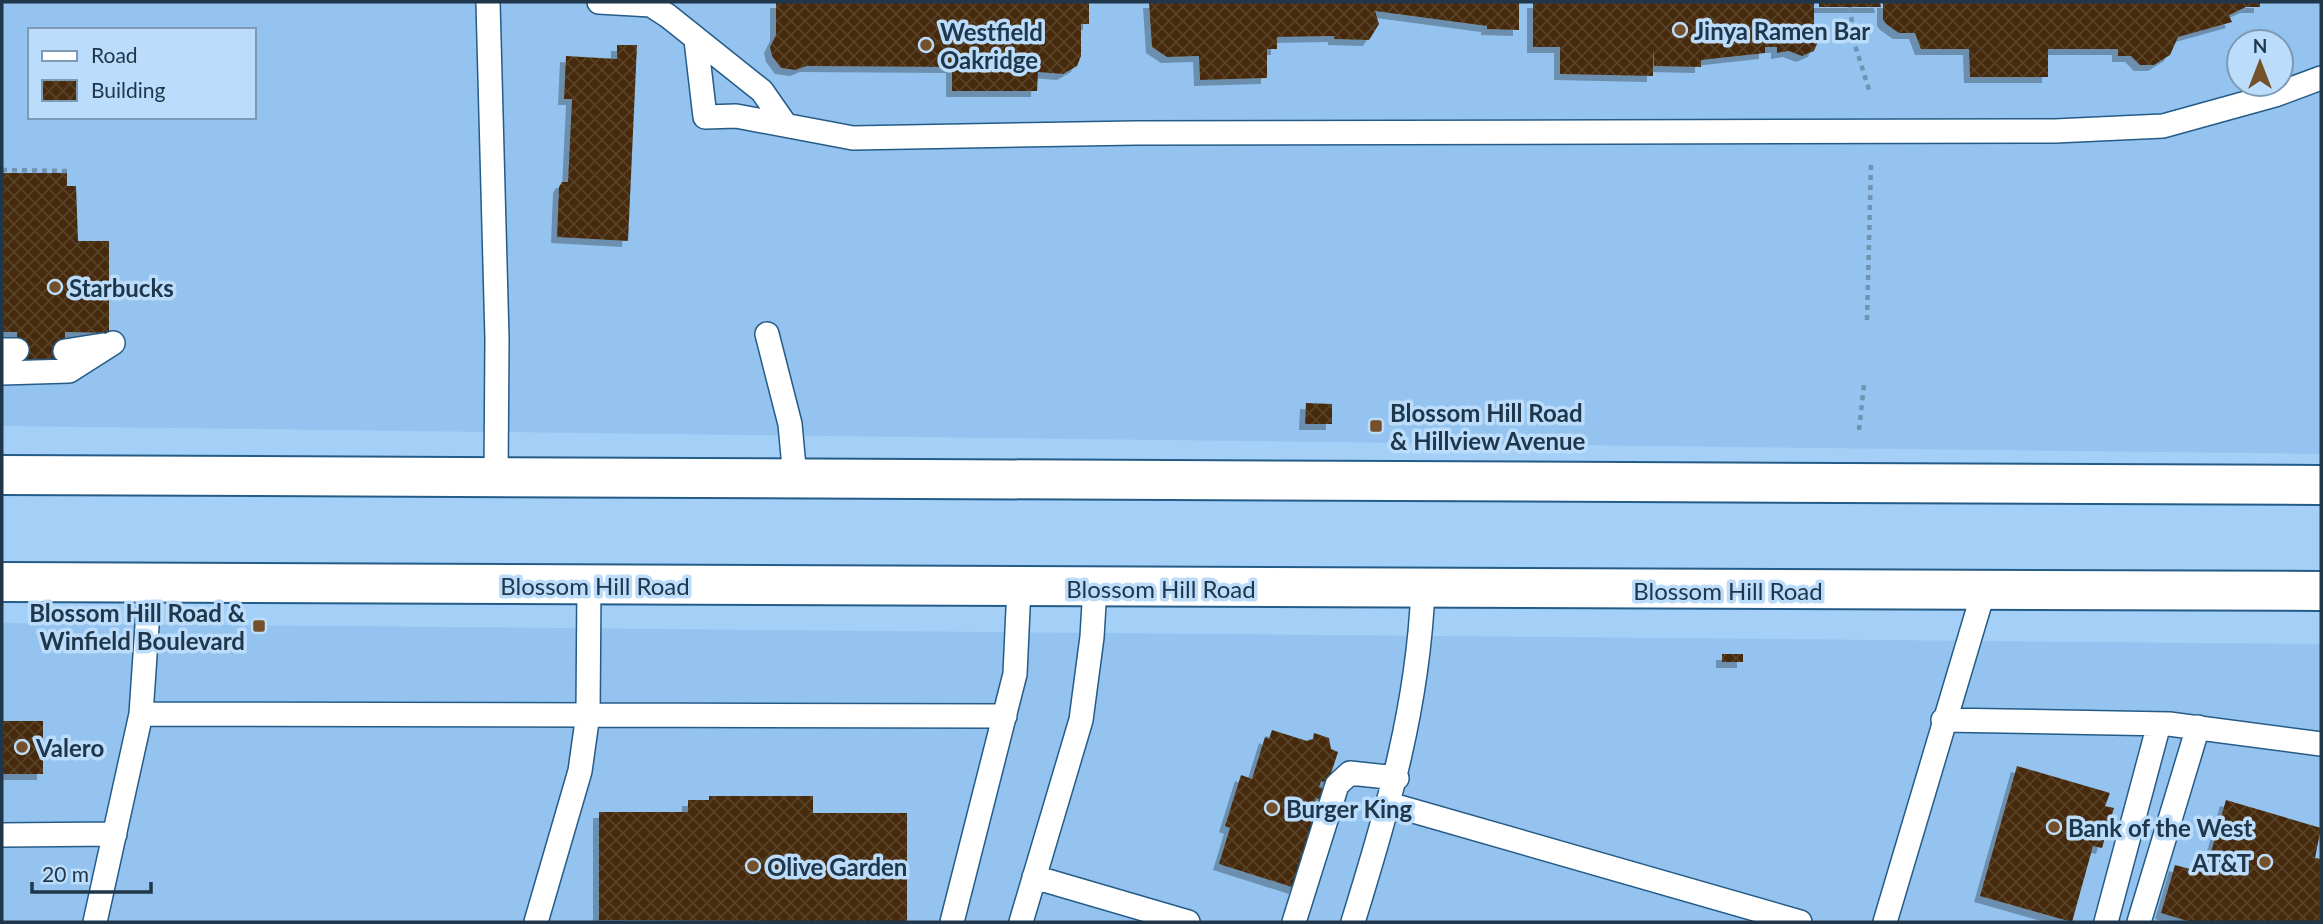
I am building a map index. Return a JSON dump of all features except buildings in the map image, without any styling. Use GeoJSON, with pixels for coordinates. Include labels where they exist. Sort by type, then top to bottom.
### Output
{"type":"FeatureCollection","features":[{"type":"Feature","properties":{"kind":"main road"},"geometry":{"type":"LineString","coordinates":[[2,475],[2321,485]]}},
{"type":"Feature","properties":{"kind":"main road","name":"Blossom Hill Road"},"geometry":{"type":"LineString","coordinates":[[2,582],[2321,591]]}},
{"type":"Feature","properties":{"kind":"lane"},"geometry":{"type":"LineString","coordinates":[[488,2],[497,339],[496,477]]}},
{"type":"Feature","properties":{"kind":"lane"},"geometry":{"type":"LineString","coordinates":[[599,2],[651,5],[762,91],[785,124]]}},
{"type":"Feature","properties":{"kind":"lane"},"geometry":{"type":"LineString","coordinates":[[696,40],[705,117],[736,116],[853,138],[1807,129],[2055,131],[2163,126],[2275,95],[2321,78]]}},
{"type":"Feature","properties":{"kind":"lane"},"geometry":{"type":"LineString","coordinates":[[767,334],[790,425],[795,478]]}},
{"type":"Feature","properties":{"kind":"lane"},"geometry":{"type":"LineString","coordinates":[[2,373],[69,371],[113,343],[65,343]]}},
{"type":"Feature","properties":{"kind":"lane"},"geometry":{"type":"LineString","coordinates":[[95,922],[141,714],[149,582]]}},
{"type":"Feature","properties":{"kind":"lane"},"geometry":{"type":"LineString","coordinates":[[536,922],[580,771],[588,714],[589,585]]}},
{"type":"Feature","properties":{"kind":"lane"},"geometry":{"type":"LineString","coordinates":[[952,922],[1015,674],[1020,587]]}},
{"type":"Feature","properties":{"kind":"lane"},"geometry":{"type":"LineString","coordinates":[[1021,922],[1081,720],[1092,637],[1095,587]]}},
{"type":"Feature","properties":{"kind":"lane"},"geometry":{"type":"LineString","coordinates":[[1353,922],[1397,778],[1421,646],[1423,589]]}},
{"type":"Feature","properties":{"kind":"lane"},"geometry":{"type":"LineString","coordinates":[[1885,922],[1983,590]]}},
{"type":"Feature","properties":{"kind":"lane"},"geometry":{"type":"LineString","coordinates":[[141,714],[1005,716]]}},
{"type":"Feature","properties":{"kind":"lane"},"geometry":{"type":"LineString","coordinates":[[1943,720],[2159,723],[2321,744]]}},
{"type":"Feature","properties":{"kind":"lane"},"geometry":{"type":"LineString","coordinates":[[2106,922],[2159,723]]}},
{"type":"Feature","properties":{"kind":"lane"},"geometry":{"type":"LineString","coordinates":[[2139,922],[2198,727]]}},
{"type":"Feature","properties":{"kind":"lane"},"geometry":{"type":"LineString","coordinates":[[1294,922],[1337,785],[1350,773],[1397,778]]}},
{"type":"Feature","properties":{"kind":"lane"},"geometry":{"type":"LineString","coordinates":[[1389,804],[1800,922]]}},
{"type":"Feature","properties":{"kind":"lane"},"geometry":{"type":"LineString","coordinates":[[2,835],[115,834]]}},
{"type":"Feature","properties":{"kind":"lane"},"geometry":{"type":"LineString","coordinates":[[1034,877],[1188,922]]}},
{"type":"Feature","properties":{"kind":"path"},"geometry":{"type":"LineString","coordinates":[[1850,7],[1855,45],[1870,93]]}},
{"type":"Feature","properties":{"kind":"path"},"geometry":{"type":"LineString","coordinates":[[1867,320],[1871,161]]}},
{"type":"Feature","properties":{"kind":"path"},"geometry":{"type":"LineString","coordinates":[[2,170],[69,171]]}},
{"type":"Feature","properties":{"kind":"path"},"geometry":{"type":"LineString","coordinates":[[1859,430],[1864,385]]}},
{"type":"Feature","properties":{"kind":"shaded area"},"geometry":{"type":"Polygon","coordinates":[[[2,2],[2321,2],[2321,454],[2,426],[2,2]]]}},
{"type":"Feature","properties":{"kind":"shaded area"},"geometry":{"type":"Polygon","coordinates":[[[2,623],[2321,644],[2321,922],[2,922],[2,623]]]}},
{"type":"Feature","properties":{"kind":"place","name":"Jinya Ramen Bar"},"geometry":{"type":"Point","coordinates":[1680,30]}},
{"type":"Feature","properties":{"kind":"place","name":"Westfield Oakridge"},"geometry":{"type":"Point","coordinates":[926,45]}},
{"type":"Feature","properties":{"kind":"place","name":"Starbucks"},"geometry":{"type":"Point","coordinates":[55,287]}},
{"type":"Feature","properties":{"kind":"place","name":"Blossom Hill Road & Hillview Avenue"},"geometry":{"type":"Point","coordinates":[1376,426]}},
{"type":"Feature","properties":{"kind":"place","name":"Blossom Hill Road & Winfield Boulevard"},"geometry":{"type":"Point","coordinates":[259,626]}},
{"type":"Feature","properties":{"kind":"place","name":"Valero"},"geometry":{"type":"Point","coordinates":[22,747]}},
{"type":"Feature","properties":{"kind":"place","name":"Burger King"},"geometry":{"type":"Point","coordinates":[1272,808]}},
{"type":"Feature","properties":{"kind":"place","name":"Bank of the West"},"geometry":{"type":"Point","coordinates":[2054,827]}},
{"type":"Feature","properties":{"kind":"place","name":"AT&T"},"geometry":{"type":"Point","coordinates":[2265,862]}},
{"type":"Feature","properties":{"kind":"place","name":"Olive Garden"},"geometry":{"type":"Point","coordinates":[753,866]}}]}
